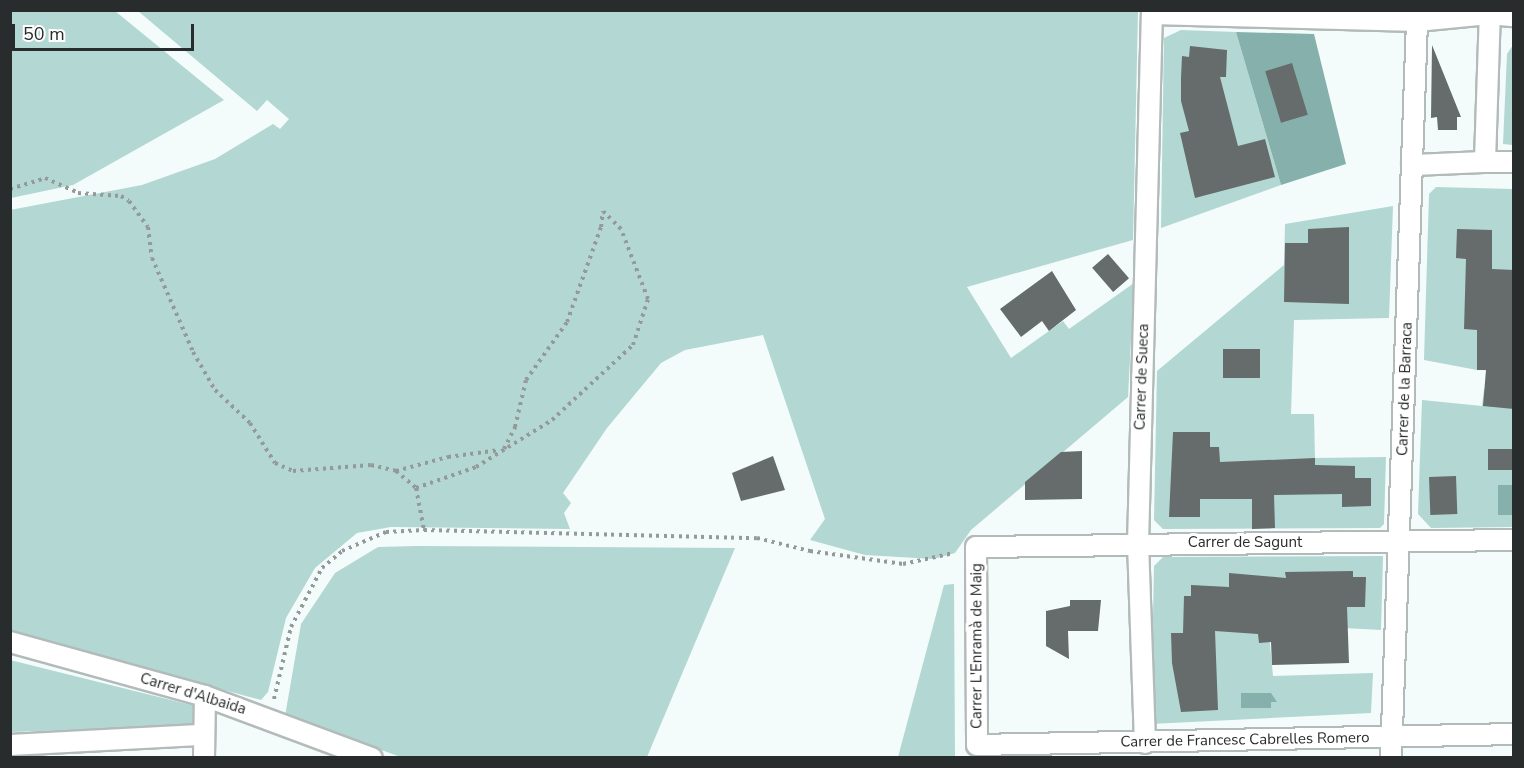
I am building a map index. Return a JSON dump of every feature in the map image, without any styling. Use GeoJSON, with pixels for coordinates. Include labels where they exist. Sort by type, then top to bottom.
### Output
{"type":"FeatureCollection","features":[{"type":"Feature","properties":{"kind":"street"},"geometry":{"type":"LineString","coordinates":[[1152,12],[1417,21],[1490,12],[1514,16]]}},
{"type":"Feature","properties":{"kind":"street","name":"Carrer de Sueca"},"geometry":{"type":"LineString","coordinates":[[1145,743],[1138,544],[1152,12]]}},
{"type":"Feature","properties":{"kind":"street"},"geometry":{"type":"LineString","coordinates":[[1485,162],[1490,12]]}},
{"type":"Feature","properties":{"kind":"street","name":"Carrer de la Barraca"},"geometry":{"type":"LineString","coordinates":[[1391,758],[1401,542],[1417,21]]}},
{"type":"Feature","properties":{"kind":"street"},"geometry":{"type":"LineString","coordinates":[[1412,165],[1514,162]]}},
{"type":"Feature","properties":{"kind":"street","name":"Carrer de Sagunt"},"geometry":{"type":"LineString","coordinates":[[976,547],[1514,540]]}},
{"type":"Feature","properties":{"kind":"street","name":"Carrer L'Enramà de Maig"},"geometry":{"type":"LineString","coordinates":[[976,547],[977,745]]}},
{"type":"Feature","properties":{"kind":"street","name":"Carrer d'Albaida"},"geometry":{"type":"LineString","coordinates":[[10,642],[205,696],[269,717],[372,758]]}},
{"type":"Feature","properties":{"kind":"street"},"geometry":{"type":"LineString","coordinates":[[204,758],[205,696]]}},
{"type":"Feature","properties":{"kind":"street","name":"Carrer de Francesc Cabrelles Romero"},"geometry":{"type":"LineString","coordinates":[[977,745],[1514,734]]}},
{"type":"Feature","properties":{"kind":"street"},"geometry":{"type":"LineString","coordinates":[[10,745],[204,735]]}},
{"type":"Feature","properties":{"kind":"path"},"geometry":{"type":"LineString","coordinates":[[10,189],[45,178],[78,194],[121,196],[129,201],[148,226],[153,258],[193,352],[215,390],[250,423],[275,463],[293,471],[372,465],[396,471],[416,488],[424,530]]}},
{"type":"Feature","properties":{"kind":"path"},"geometry":{"type":"LineString","coordinates":[[416,488],[476,467],[504,450],[552,420],[633,345],[648,299],[621,229],[603,211],[601,227],[567,322],[526,380],[514,427],[504,450]]}},
{"type":"Feature","properties":{"kind":"path"},"geometry":{"type":"LineString","coordinates":[[396,471],[448,457],[504,450]]}},
{"type":"Feature","properties":{"kind":"path"},"geometry":{"type":"LineString","coordinates":[[269,717],[291,627],[322,568],[342,551],[386,532],[424,530],[757,538],[820,553],[903,564],[976,547]]}},
{"type":"Feature","properties":{"kind":"shaded area"},"geometry":{"type":"Polygon","coordinates":[[[11,10],[115,11],[224,100],[73,185],[11,198],[11,10]]]}},
{"type":"Feature","properties":{"kind":"shaded area"},"geometry":{"type":"Polygon","coordinates":[[[138,11],[1138,11],[1133,240],[967,287],[1011,358],[1063,321],[1069,329],[1134,283],[1128,397],[971,530],[955,553],[933,559],[865,555],[810,540],[825,519],[763,335],[685,350],[661,363],[607,428],[563,493],[571,503],[564,513],[570,529],[391,527],[357,533],[315,568],[286,618],[268,692],[261,700],[11,632],[10,210],[142,185],[215,159],[273,124],[280,129],[289,119],[267,100],[257,111],[138,11]]]}},
{"type":"Feature","properties":{"kind":"shaded area"},"geometry":{"type":"Polygon","coordinates":[[[1181,30],[1236,32],[1281,185],[1161,228],[1164,38],[1181,30]]]}},
{"type":"Feature","properties":{"kind":"shaded area"},"geometry":{"type":"Polygon","coordinates":[[[1236,32],[1314,34],[1346,164],[1281,185],[1236,32]]]}},
{"type":"Feature","properties":{"kind":"shaded area"},"geometry":{"type":"Polygon","coordinates":[[[1513,45],[1513,145],[1503,144],[1507,54],[1513,45]]]}},
{"type":"Feature","properties":{"kind":"shaded area"},"geometry":{"type":"Polygon","coordinates":[[[1436,187],[1513,189],[1513,371],[1477,370],[1424,360],[1429,194],[1436,187]]]}},
{"type":"Feature","properties":{"kind":"shaded area"},"geometry":{"type":"Polygon","coordinates":[[[1393,206],[1389,318],[1294,320],[1291,414],[1314,414],[1315,458],[1386,457],[1384,524],[1380,528],[1163,529],[1154,520],[1157,371],[1284,265],[1285,224],[1393,206]]]}},
{"type":"Feature","properties":{"kind":"shaded area"},"geometry":{"type":"Polygon","coordinates":[[[1484,389],[1513,392],[1513,527],[1431,528],[1418,514],[1422,400],[1482,406],[1484,389]]]}},
{"type":"Feature","properties":{"kind":"shaded area"},"geometry":{"type":"Polygon","coordinates":[[[1498,485],[1513,485],[1513,515],[1498,515],[1498,485]]]}},
{"type":"Feature","properties":{"kind":"shaded area"},"geometry":{"type":"Polygon","coordinates":[[[378,547],[735,548],[647,757],[401,757],[285,716],[301,624],[335,573],[378,547]]]}},
{"type":"Feature","properties":{"kind":"shaded area"},"geometry":{"type":"Polygon","coordinates":[[[1383,556],[1381,630],[1268,624],[1273,676],[1373,673],[1371,713],[1151,724],[1154,566],[1163,557],[1383,556]]]}},
{"type":"Feature","properties":{"kind":"shaded area"},"geometry":{"type":"Polygon","coordinates":[[[954,584],[955,757],[898,757],[944,585],[954,584]]]}},
{"type":"Feature","properties":{"kind":"shaded area"},"geometry":{"type":"Polygon","coordinates":[[[10,660],[199,707],[198,726],[11,732],[10,660]]]}},
{"type":"Feature","properties":{"kind":"shaded area"},"geometry":{"type":"Polygon","coordinates":[[[1241,693],[1271,693],[1277,702],[1271,702],[1271,708],[1241,708],[1241,693]]]}},
{"type":"Feature","properties":{"kind":"building"},"geometry":{"type":"Polygon","coordinates":[[[1432,45],[1461,117],[1457,117],[1457,130],[1438,130],[1437,117],[1431,118],[1432,45]]]}},
{"type":"Feature","properties":{"kind":"building"},"geometry":{"type":"Polygon","coordinates":[[[1190,46],[1227,50],[1226,77],[1220,77],[1238,146],[1265,139],[1275,177],[1195,198],[1180,133],[1189,131],[1181,101],[1181,78],[1182,56],[1189,57],[1190,46]]]}},
{"type":"Feature","properties":{"kind":"building"},"geometry":{"type":"Polygon","coordinates":[[[1292,63],[1308,115],[1281,123],[1265,71],[1292,63]]]}},
{"type":"Feature","properties":{"kind":"building"},"geometry":{"type":"Polygon","coordinates":[[[1349,227],[1349,304],[1284,302],[1285,243],[1308,243],[1308,229],[1349,227]]]}},
{"type":"Feature","properties":{"kind":"building"},"geometry":{"type":"Polygon","coordinates":[[[1457,229],[1492,230],[1492,269],[1514,270],[1514,409],[1483,406],[1486,370],[1477,370],[1477,330],[1464,329],[1466,259],[1456,258],[1457,229]]]}},
{"type":"Feature","properties":{"kind":"building"},"geometry":{"type":"Polygon","coordinates":[[[1108,254],[1129,278],[1113,292],[1092,268],[1108,254]]]}},
{"type":"Feature","properties":{"kind":"building"},"geometry":{"type":"Polygon","coordinates":[[[1052,271],[1076,310],[1049,331],[1042,321],[1021,337],[1000,309],[1052,271]]]}},
{"type":"Feature","properties":{"kind":"building"},"geometry":{"type":"Polygon","coordinates":[[[1223,349],[1260,349],[1260,378],[1223,378],[1223,349]]]}},
{"type":"Feature","properties":{"kind":"building"},"geometry":{"type":"Polygon","coordinates":[[[1173,432],[1210,432],[1210,447],[1219,447],[1220,462],[1315,458],[1315,465],[1355,466],[1355,478],[1371,478],[1371,506],[1342,507],[1342,494],[1274,495],[1275,528],[1252,529],[1252,499],[1200,499],[1200,517],[1169,517],[1173,432]]]}},
{"type":"Feature","properties":{"kind":"building"},"geometry":{"type":"Polygon","coordinates":[[[1488,449],[1514,449],[1514,470],[1488,470],[1488,449]]]}},
{"type":"Feature","properties":{"kind":"building"},"geometry":{"type":"Polygon","coordinates":[[[1082,451],[1082,499],[1025,500],[1025,482],[1061,452],[1082,451]]]}},
{"type":"Feature","properties":{"kind":"building"},"geometry":{"type":"Polygon","coordinates":[[[773,456],[785,490],[741,501],[732,473],[773,456]]]}},
{"type":"Feature","properties":{"kind":"building"},"geometry":{"type":"Polygon","coordinates":[[[1456,476],[1457,514],[1430,515],[1429,477],[1456,476]]]}},
{"type":"Feature","properties":{"kind":"building"},"geometry":{"type":"Polygon","coordinates":[[[1353,571],[1353,577],[1366,577],[1365,607],[1347,607],[1349,663],[1272,665],[1271,642],[1259,643],[1258,634],[1215,631],[1218,710],[1181,712],[1172,663],[1171,633],[1183,633],[1184,596],[1191,596],[1191,585],[1229,587],[1229,573],[1286,578],[1285,572],[1353,571]]]}},
{"type":"Feature","properties":{"kind":"building"},"geometry":{"type":"Polygon","coordinates":[[[1070,600],[1101,600],[1098,631],[1068,631],[1069,659],[1046,646],[1046,611],[1070,606],[1070,600]]]}}]}
